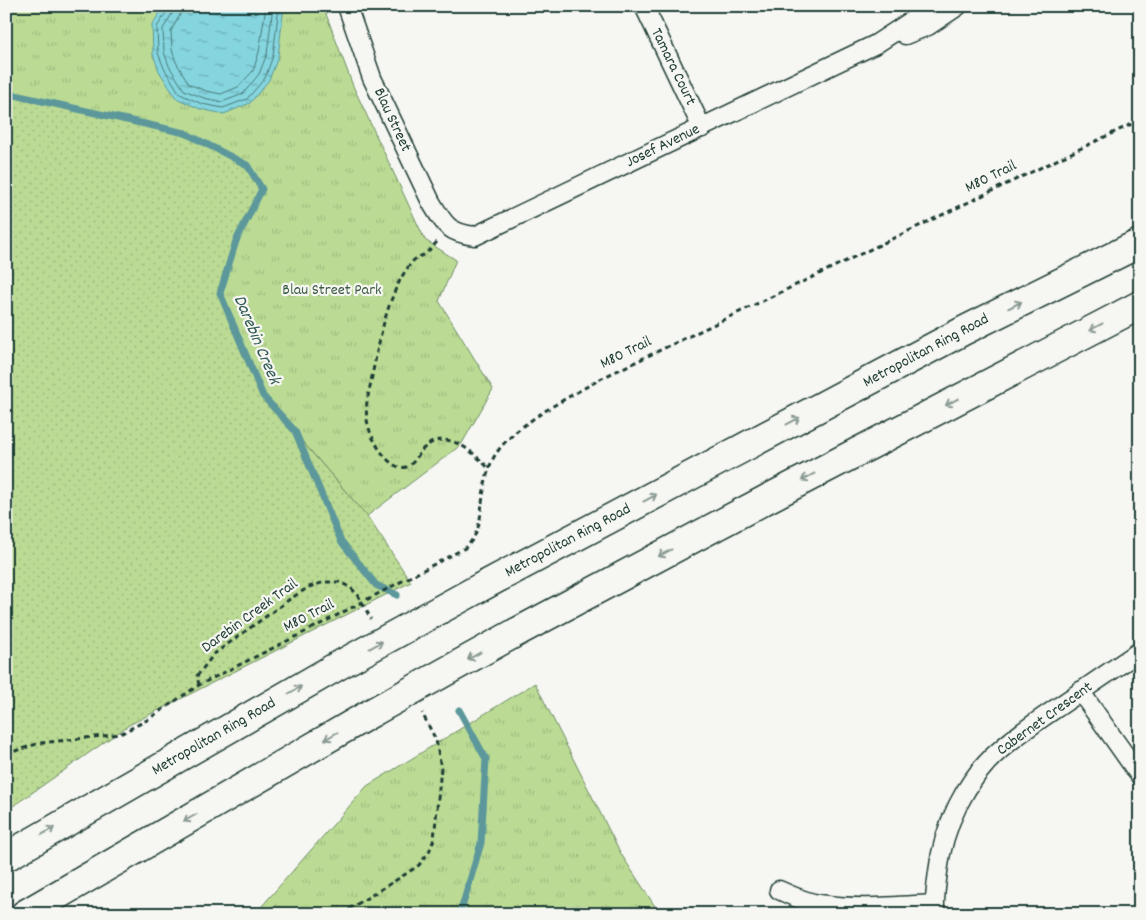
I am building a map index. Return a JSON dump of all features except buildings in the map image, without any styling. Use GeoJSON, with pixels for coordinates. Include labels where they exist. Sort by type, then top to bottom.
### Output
{"type":"FeatureCollection","features":[{"type":"Feature","properties":{"kind":"highway","name":"Metropolitan Ring Road"},"geometry":{"type":"LineString","coordinates":[[6,857],[334,668],[483,586],[965,330],[1140,243]]}},
{"type":"Feature","properties":{"kind":"highway"},"geometry":{"type":"LineString","coordinates":[[25,914],[373,712],[517,632],[765,500],[1140,305]]}},
{"type":"Feature","properties":{"kind":"street","name":"Blau Street"},"geometry":{"type":"LineString","coordinates":[[347,6],[372,78],[431,202],[442,222],[449,229]]}},
{"type":"Feature","properties":{"kind":"street","name":"Tamara Court"},"geometry":{"type":"LineString","coordinates":[[644,6],[702,128]]}},
{"type":"Feature","properties":{"kind":"street","name":"Josef Avenue"},"geometry":{"type":"LineString","coordinates":[[449,229],[462,235],[475,236],[876,44],[934,6]]}},
{"type":"Feature","properties":{"kind":"street","name":"Josef Avenue"},"geometry":{"type":"LineString","coordinates":[[876,44],[910,34],[928,26],[955,7]]}},
{"type":"Feature","properties":{"kind":"street","name":"Cabernet Crescent"},"geometry":{"type":"LineString","coordinates":[[935,909],[940,856],[948,827],[961,799],[978,773],[999,751],[1025,730],[1140,651]]}},
{"type":"Feature","properties":{"kind":"street"},"geometry":{"type":"LineString","coordinates":[[1080,691],[1140,776]]}},
{"type":"Feature","properties":{"kind":"street"},"geometry":{"type":"LineString","coordinates":[[779,890],[796,898],[817,904],[847,907],[935,909]]}},
{"type":"Feature","properties":{"kind":"path","name":"M80 Trail"},"geometry":{"type":"LineString","coordinates":[[6,754],[40,743],[120,734],[147,720],[199,685],[465,548],[474,540],[478,529],[489,470],[496,453],[511,436],[541,414],[602,378],[1140,120]]}},
{"type":"Feature","properties":{"kind":"path"},"geometry":{"type":"LineString","coordinates":[[449,229],[424,255],[414,260],[396,288],[379,346],[367,401],[366,415],[369,429],[382,453],[401,467],[407,467],[424,448],[434,441],[443,439],[461,445],[477,456],[489,470]]}},
{"type":"Feature","properties":{"kind":"path","name":"Darebin Creek Trail"},"geometry":{"type":"LineString","coordinates":[[199,685],[197,676],[214,654],[309,587],[326,582],[340,582],[351,588],[358,595]]}},
{"type":"Feature","properties":{"kind":"path"},"geometry":{"type":"LineString","coordinates":[[341,914],[401,878],[419,864],[429,852],[434,839],[437,820],[441,768],[436,740],[428,724]]}},
{"type":"Feature","properties":{"kind":"green space","name":"Blau Street Park"},"geometry":{"type":"Polygon","coordinates":[[[6,6],[323,6],[353,86],[425,240],[456,260],[439,301],[493,389],[461,445],[367,516],[263,396],[220,293],[236,241],[262,189],[247,165],[185,133],[6,93],[6,6]]]}},
{"type":"Feature","properties":{"kind":"green space"},"geometry":{"type":"Polygon","coordinates":[[[6,93],[185,133],[247,165],[262,189],[236,241],[220,293],[263,396],[367,516],[411,582],[129,725],[6,811],[6,93]]]}},
{"type":"Feature","properties":{"kind":"green space"},"geometry":{"type":"Polygon","coordinates":[[[535,683],[621,854],[660,914],[255,914],[367,786],[535,683]]]}},
{"type":"Feature","properties":{"kind":"water"},"geometry":{"type":"Polygon","coordinates":[[[164,6],[284,6],[278,57],[269,80],[250,103],[224,114],[200,109],[176,98],[159,71],[153,54],[152,25],[164,6]]]}},
{"type":"Feature","properties":{"kind":"waterway","name":"Darebin Creek"},"geometry":{"type":"LineString","coordinates":[[6,93],[185,133],[247,165],[262,189],[236,241],[220,293],[263,396],[295,431],[341,541],[376,585],[397,595]]}},
{"type":"Feature","properties":{"kind":"waterway","name":"Darebin Creek"},"geometry":{"type":"LineString","coordinates":[[459,710],[486,759],[481,843],[460,914]]}}]}
